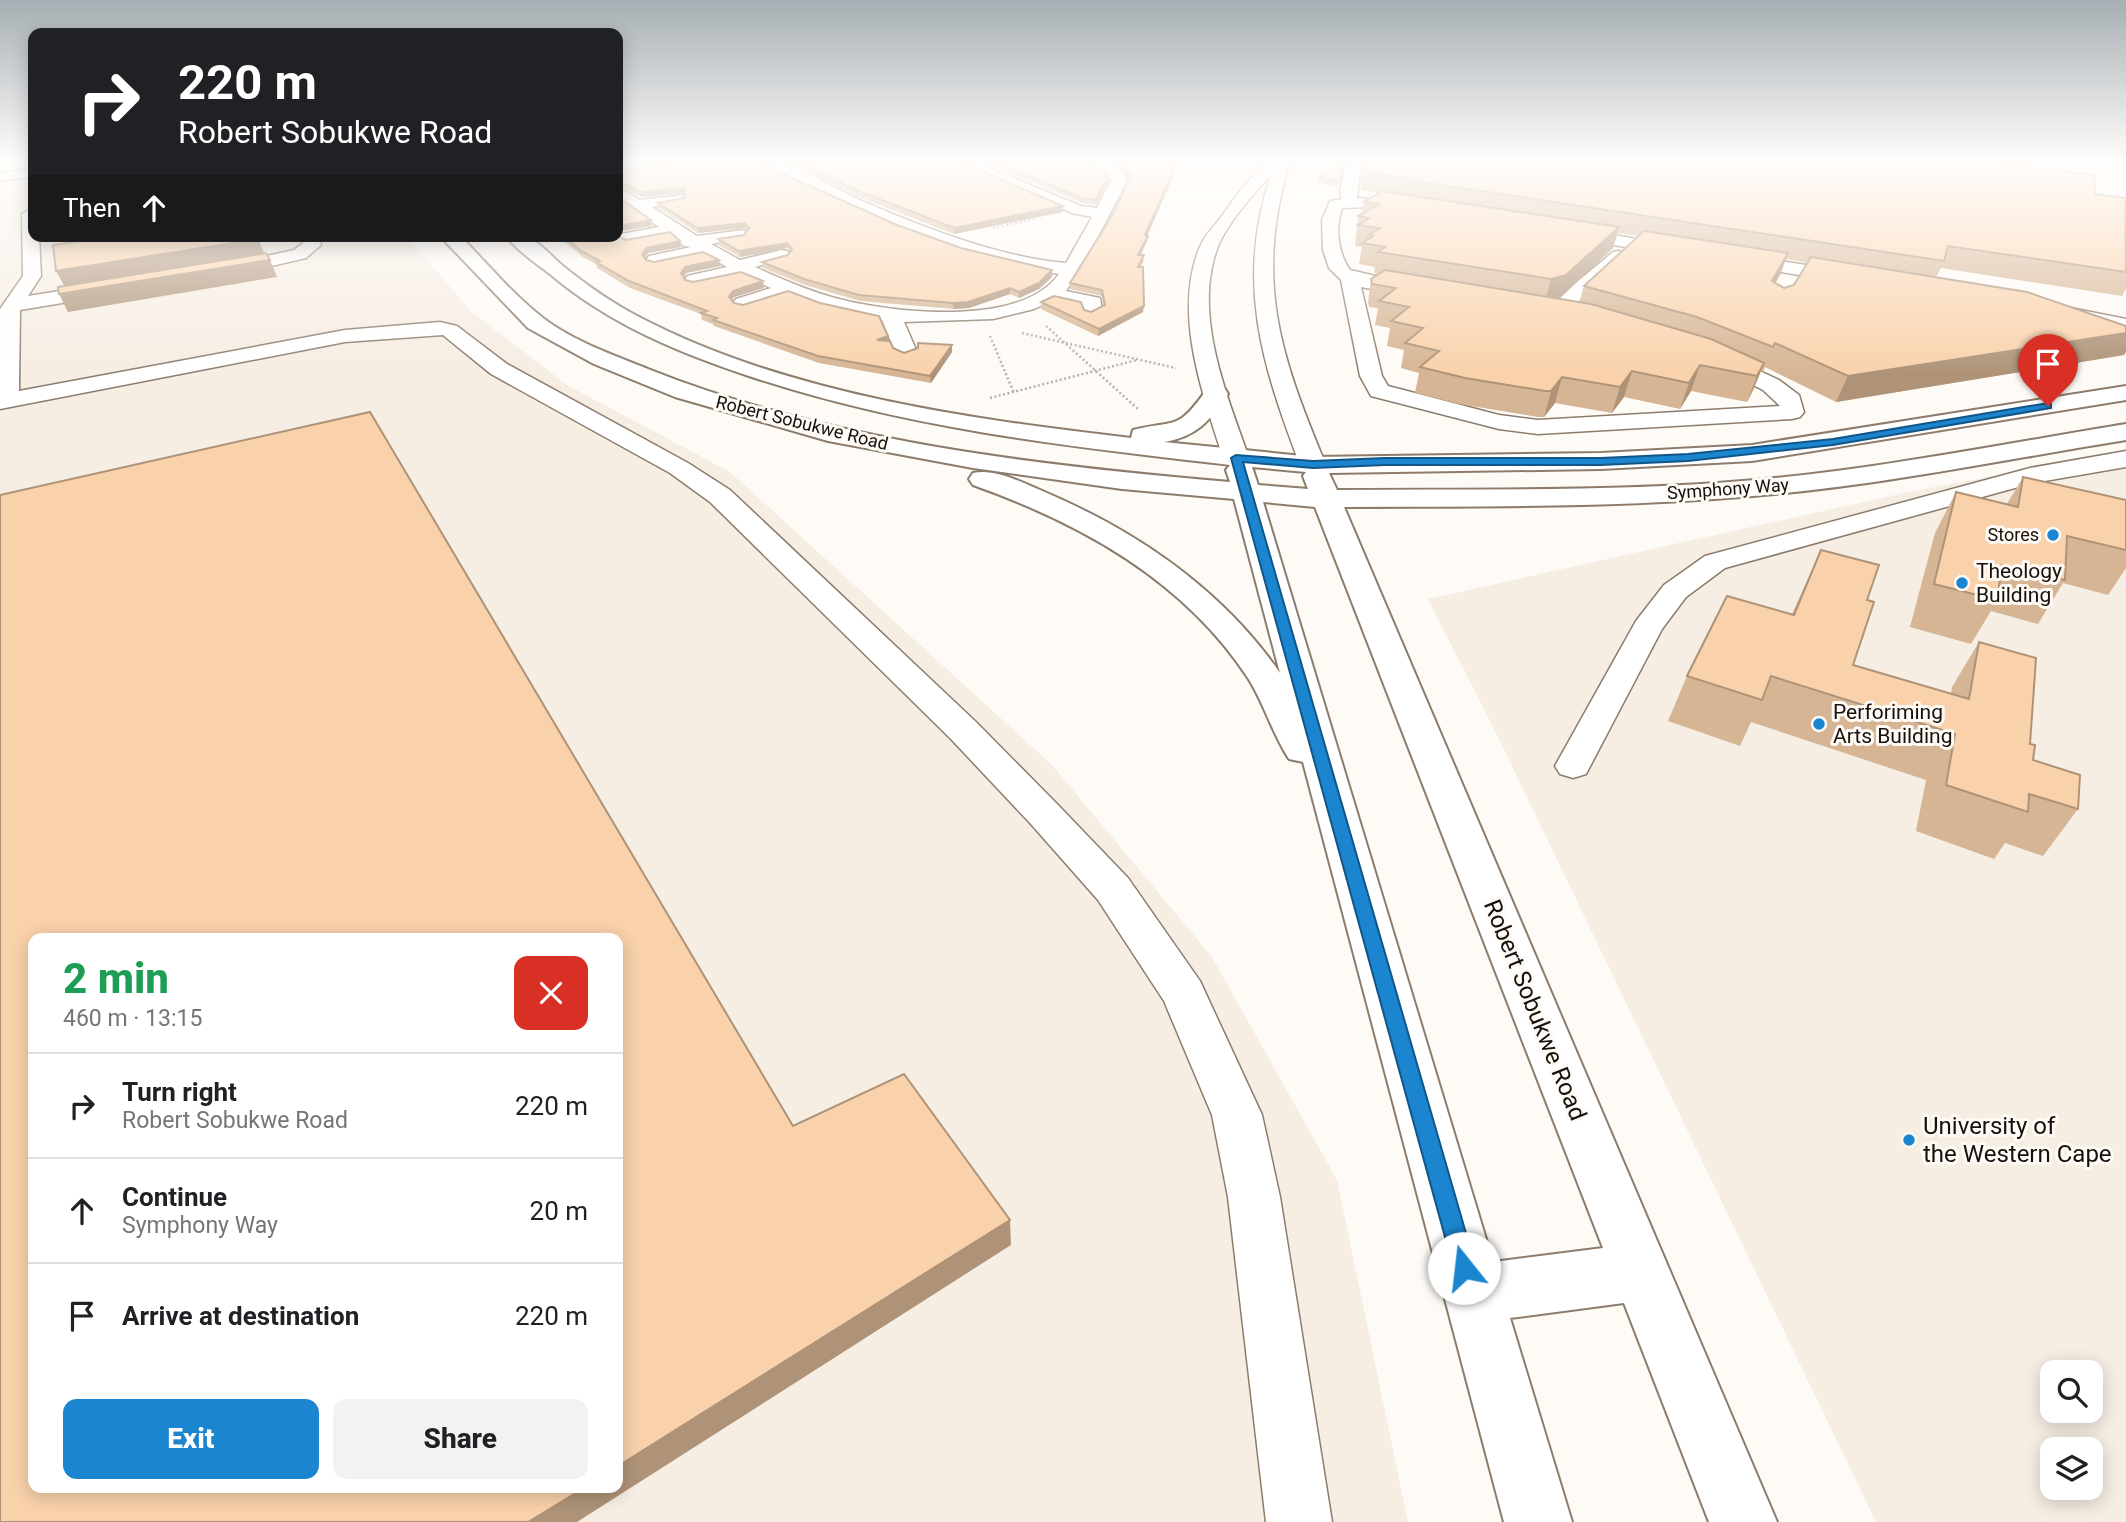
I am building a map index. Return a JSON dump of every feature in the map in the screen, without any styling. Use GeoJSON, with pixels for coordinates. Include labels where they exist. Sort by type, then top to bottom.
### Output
{"type":"FeatureCollection","features":[{"type":"Feature","properties":{"kind":"main road","name":"Robert Sobukwe Road"},"geometry":{"type":"LineString","coordinates":[[455,242],[523,313],[571,344],[684,392],[828,433],[1057,472],[1246,493],[1319,482]]}},
{"type":"Feature","properties":{"kind":"main road","name":"Robert Sobukwe Road"},"geometry":{"type":"LineString","coordinates":[[522,242],[587,295],[633,322],[715,357],[812,389],[939,419],[1000,430],[1236,458],[1319,482]]}},
{"type":"Feature","properties":{"kind":"main road","name":"Symphony Way"},"geometry":{"type":"LineString","coordinates":[[1319,482],[1385,461],[1601,461],[1752,453],[2126,393]]}},
{"type":"Feature","properties":{"kind":"main road"},"geometry":{"type":"LineString","coordinates":[[1000,430],[1137,436],[1178,432],[1199,419],[1216,394]]}},
{"type":"Feature","properties":{"kind":"main road","name":"Symphony Way"},"geometry":{"type":"LineString","coordinates":[[1319,482],[1573,498],[1755,488],[1865,475],[2126,432]]}},
{"type":"Feature","properties":{"kind":"main road"},"geometry":{"type":"LineString","coordinates":[[828,433],[870,450],[970,475],[1033,496],[1108,533],[1171,575],[1202,602],[1264,676],[1342,826]]}},
{"type":"Feature","properties":{"kind":"main road"},"geometry":{"type":"LineString","coordinates":[[1236,458],[1538,1522]]}},
{"type":"Feature","properties":{"kind":"main road","name":"Robert Sobukwe Road"},"geometry":{"type":"LineString","coordinates":[[1319,482],[1743,1522]]}},
{"type":"Feature","properties":{"kind":"main road"},"geometry":{"type":"LineString","coordinates":[[1472,1294],[1642,1272]]}},
{"type":"Feature","properties":{"kind":"street"},"geometry":{"type":"LineString","coordinates":[[627,238],[647,232]]}},
{"type":"Feature","properties":{"kind":"street"},"geometry":{"type":"LineString","coordinates":[[682,232],[697,246],[739,268],[795,291],[856,309]]}},
{"type":"Feature","properties":{"kind":"street"},"geometry":{"type":"LineString","coordinates":[[818,320],[856,309],[893,307],[930,318],[982,318],[1014,309],[1051,294],[1060,286],[1090,232]]}},
{"type":"Feature","properties":{"kind":"street"},"geometry":{"type":"LineString","coordinates":[[1220,232],[1209,247],[1200,276],[1201,320],[1216,394],[1236,458]]}},
{"type":"Feature","properties":{"kind":"street"},"geometry":{"type":"LineString","coordinates":[[1266,232],[1263,248],[1263,304],[1288,402],[1319,482]]}},
{"type":"Feature","properties":{"kind":"street"},"geometry":{"type":"LineString","coordinates":[[1332,232],[1331,247],[1339,270],[1350,278],[1437,295]]}},
{"type":"Feature","properties":{"kind":"street"},"geometry":{"type":"LineString","coordinates":[[1565,232],[1872,281]]}},
{"type":"Feature","properties":{"kind":"street"},"geometry":{"type":"LineString","coordinates":[[655,260],[738,234]]}},
{"type":"Feature","properties":{"kind":"street"},"geometry":{"type":"LineString","coordinates":[[940,239],[1042,266],[1070,269]]}},
{"type":"Feature","properties":{"kind":"street"},"geometry":{"type":"LineString","coordinates":[[31,242],[32,276],[8,312],[4,401],[314,341],[389,330],[450,330],[499,369],[679,468],[720,496],[953,721],[1113,889],[1184,994],[1237,1115],[1254,1197],[1299,1522]]}},
{"type":"Feature","properties":{"kind":"street"},"geometry":{"type":"LineString","coordinates":[[223,252],[276,244],[275,249],[260,255],[203,270],[289,258],[312,245],[311,242]]}},
{"type":"Feature","properties":{"kind":"street"},"geometry":{"type":"LineString","coordinates":[[1546,311],[1568,304],[1633,243]]}},
{"type":"Feature","properties":{"kind":"street"},"geometry":{"type":"LineString","coordinates":[[694,280],[781,255]]}},
{"type":"Feature","properties":{"kind":"street"},"geometry":{"type":"LineString","coordinates":[[976,269],[1009,257]]}},
{"type":"Feature","properties":{"kind":"street"},"geometry":{"type":"LineString","coordinates":[[1782,292],[1795,269]]}},
{"type":"Feature","properties":{"kind":"street"},"geometry":{"type":"LineString","coordinates":[[19,294],[53,278]]}},
{"type":"Feature","properties":{"kind":"street"},"geometry":{"type":"LineString","coordinates":[[1350,278],[1373,384],[1379,391],[1394,396],[1499,422],[1538,427],[1793,412],[1791,400],[1771,385],[1720,358],[1689,348]]}},
{"type":"Feature","properties":{"kind":"street"},"geometry":{"type":"LineString","coordinates":[[19,294],[130,282]]}},
{"type":"Feature","properties":{"kind":"street"},"geometry":{"type":"LineString","coordinates":[[743,303],[826,285]]}},
{"type":"Feature","properties":{"kind":"street"},"geometry":{"type":"LineString","coordinates":[[1051,294],[1093,302],[1093,310]]}},
{"type":"Feature","properties":{"kind":"street"},"geometry":{"type":"LineString","coordinates":[[893,307],[906,352]]}},
{"type":"Feature","properties":{"kind":"street"},"geometry":{"type":"LineString","coordinates":[[1502,307],[1546,311],[1585,321]]}},
{"type":"Feature","properties":{"kind":"street"},"geometry":{"type":"LineString","coordinates":[[2047,309],[2126,325]]}},
{"type":"Feature","properties":{"kind":"street"},"geometry":{"type":"LineString","coordinates":[[1573,766],[1647,628],[1675,591],[1715,562],[2030,476],[2126,458]]}},
{"type":"Feature","properties":{"kind":"lane"},"geometry":{"type":"LineString","coordinates":[[920,232],[940,239]]}},
{"type":"Feature","properties":{"kind":"path"},"geometry":{"type":"LineString","coordinates":[[940,239],[973,232]]}},
{"type":"Feature","properties":{"kind":"path"},"geometry":{"type":"LineString","coordinates":[[1014,309],[1052,329],[1143,413]]}},
{"type":"Feature","properties":{"kind":"path"},"geometry":{"type":"LineString","coordinates":[[982,318],[1067,343],[1176,368]]}},
{"type":"Feature","properties":{"kind":"path"},"geometry":{"type":"LineString","coordinates":[[982,318],[1014,393]]}},
{"type":"Feature","properties":{"kind":"path"},"geometry":{"type":"LineString","coordinates":[[980,400],[1098,372],[1139,359]]}},
{"type":"Feature","properties":{"kind":"shaded area"},"geometry":{"type":"Polygon","coordinates":[[[0,232],[28,232],[28,242],[411,242],[472,312],[567,385],[730,472],[1052,765],[1212,957],[1337,1180],[1408,1522],[0,1522],[0,232]]]}},
{"type":"Feature","properties":{"kind":"shaded area","name":"University of the Western Cape"},"geometry":{"type":"Polygon","coordinates":[[[2126,450],[2126,1522],[1876,1522],[1498,737],[1428,599],[1904,493],[2126,450]]]}},
{"type":"Feature","properties":{"kind":"building"},"geometry":{"type":"Polygon","coordinates":[[[670,232],[680,241],[647,248],[642,254],[646,260],[654,262],[703,252],[719,260],[685,267],[681,273],[685,280],[693,282],[741,272],[763,281],[733,291],[729,297],[734,303],[743,305],[788,291],[820,303],[879,316],[888,336],[877,340],[890,341],[893,348],[904,353],[918,348],[918,343],[952,345],[930,376],[818,356],[713,320],[717,318],[701,313],[707,311],[629,281],[596,262],[600,261],[571,242],[626,240],[670,232]]]}},
{"type":"Feature","properties":{"kind":"building"},"geometry":{"type":"Polygon","coordinates":[[[746,232],[917,232],[961,248],[1052,270],[1039,283],[1019,292],[1010,288],[968,302],[859,295],[804,279],[762,262],[788,255],[792,249],[787,243],[739,251],[718,239],[744,235],[746,232]]]}},
{"type":"Feature","properties":{"kind":"building"},"geometry":{"type":"Polygon","coordinates":[[[1102,232],[1146,232],[1145,235],[1148,236],[1138,255],[1144,255],[1138,267],[1143,267],[1144,306],[1099,329],[1041,302],[1054,296],[1081,302],[1084,310],[1091,312],[1105,305],[1102,290],[1070,283],[1102,232]]]}},
{"type":"Feature","properties":{"kind":"building"},"geometry":{"type":"Polygon","coordinates":[[[1374,232],[1613,232],[1566,275],[1551,279],[1378,252],[1385,247],[1362,243],[1373,236],[1369,235],[1374,232]]]}},
{"type":"Feature","properties":{"kind":"building"},"geometry":{"type":"Polygon","coordinates":[[[1643,232],[1651,232],[1788,253],[1772,281],[1784,288],[1794,285],[1811,257],[2027,292],[2126,326],[2126,333],[1848,376],[1775,343],[1773,347],[1697,317],[1584,286],[1643,232]]]}},
{"type":"Feature","properties":{"kind":"building"},"geometry":{"type":"Polygon","coordinates":[[[1752,232],[2125,232],[2126,272],[1948,246],[1944,261],[1752,232]]]}},
{"type":"Feature","properties":{"kind":"building"},"geometry":{"type":"Polygon","coordinates":[[[75,242],[239,242],[56,271],[53,245],[75,242]]]}},
{"type":"Feature","properties":{"kind":"building"},"geometry":{"type":"Polygon","coordinates":[[[266,253],[270,260],[59,294],[58,287],[266,253]]]}},
{"type":"Feature","properties":{"kind":"building"},"geometry":{"type":"Polygon","coordinates":[[[1385,270],[1591,304],[1711,339],[1764,363],[1757,376],[1700,365],[1689,383],[1632,371],[1620,387],[1562,377],[1551,391],[1465,378],[1420,367],[1439,351],[1405,343],[1423,328],[1391,321],[1409,307],[1379,301],[1396,288],[1372,284],[1371,279],[1385,270]]]}},
{"type":"Feature","properties":{"kind":"building"},"geometry":{"type":"Polygon","coordinates":[[[370,412],[793,1126],[904,1074],[1010,1220],[623,1463],[623,933],[28,933],[28,1493],[576,1493],[528,1522],[0,1522],[0,495],[370,412]]]}},
{"type":"Feature","properties":{"kind":"building"},"geometry":{"type":"Polygon","coordinates":[[[2023,477],[2126,500],[2126,550],[2067,536],[2065,580],[2002,565],[1997,600],[1934,584],[1956,492],[2018,507],[2023,477]]]}},
{"type":"Feature","properties":{"kind":"building"},"geometry":{"type":"Polygon","coordinates":[[[1821,550],[1879,565],[1867,600],[1874,602],[1853,665],[1969,699],[1979,642],[2036,658],[2030,744],[2035,745],[2033,760],[2080,775],[2078,809],[2029,794],[2028,812],[1946,785],[1955,734],[1771,676],[1762,700],[1687,676],[1727,596],[1794,615],[1821,550]]]}},
{"type":"Feature","properties":{"kind":"place","name":"Stores"},"geometry":{"type":"Point","coordinates":[2053,535]}},
{"type":"Feature","properties":{"kind":"place","name":"Theology Building"},"geometry":{"type":"Point","coordinates":[1962,583]}},
{"type":"Feature","properties":{"kind":"place","name":"Perforiming Arts Building"},"geometry":{"type":"Point","coordinates":[1819,724]}},
{"type":"Feature","properties":{"kind":"place","name":"University of the Western Cape"},"geometry":{"type":"Point","coordinates":[1909,1140]}},
{"type":"Feature","properties":{"kind":"route"},"geometry":{"type":"LineString","coordinates":[[1464,1268],[1342,826],[1236,458],[1313,465],[1385,461],[1601,461],[1752,453],[2048,406]]}}]}
